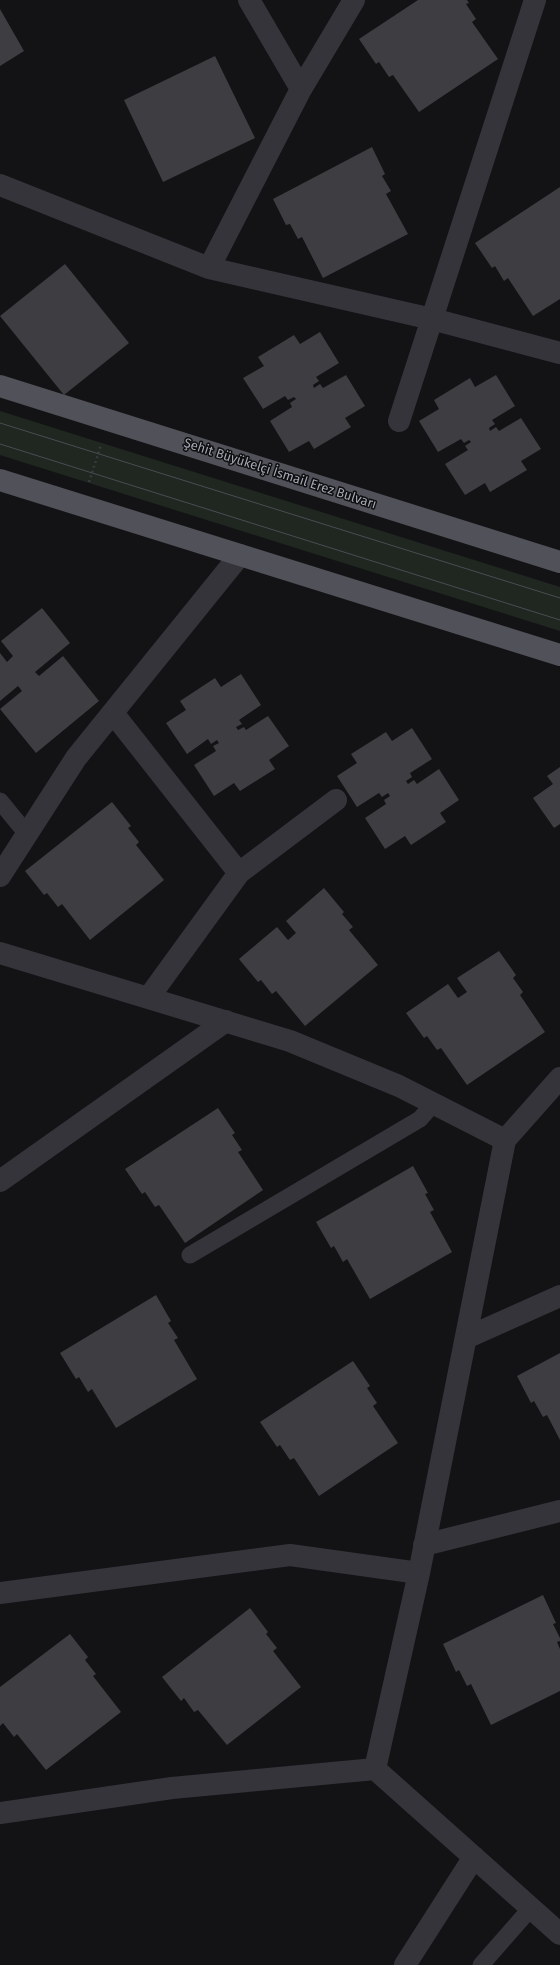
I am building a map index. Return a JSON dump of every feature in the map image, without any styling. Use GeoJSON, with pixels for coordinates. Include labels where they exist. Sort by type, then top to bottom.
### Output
{"type":"FeatureCollection","features":[{"type":"Feature","properties":{"kind":"main road","name":"Şehit Büyükelçi İsmail Erez Bulvarı"},"geometry":{"type":"LineString","coordinates":[[0,386],[560,562]]}},
{"type":"Feature","properties":{"kind":"main road"},"geometry":{"type":"LineString","coordinates":[[0,480],[560,655]]}},
{"type":"Feature","properties":{"kind":"street"},"geometry":{"type":"LineString","coordinates":[[249,0],[301,89]]}},
{"type":"Feature","properties":{"kind":"street"},"geometry":{"type":"LineString","coordinates":[[209,268],[301,89],[354,0]]}},
{"type":"Feature","properties":{"kind":"street"},"geometry":{"type":"LineString","coordinates":[[399,421],[535,0]]}},
{"type":"Feature","properties":{"kind":"street"},"geometry":{"type":"LineString","coordinates":[[0,185],[209,268],[432,319],[560,353]]}},
{"type":"Feature","properties":{"kind":"street"},"geometry":{"type":"LineString","coordinates":[[0,876],[76,758],[240,555]]}},
{"type":"Feature","properties":{"kind":"street"},"geometry":{"type":"LineString","coordinates":[[113,713],[239,873]]}},
{"type":"Feature","properties":{"kind":"street"},"geometry":{"type":"LineString","coordinates":[[149,997],[239,873],[336,800]]}},
{"type":"Feature","properties":{"kind":"street"},"geometry":{"type":"LineString","coordinates":[[0,953],[290,1041],[344,1062],[434,1103],[505,1140]]}},
{"type":"Feature","properties":{"kind":"street"},"geometry":{"type":"LineString","coordinates":[[0,1181],[226,1021]]}},
{"type":"Feature","properties":{"kind":"street"},"geometry":{"type":"LineString","coordinates":[[375,1769],[419,1573],[505,1140],[560,1078]]}},
{"type":"Feature","properties":{"kind":"street"},"geometry":{"type":"LineString","coordinates":[[466,1338],[560,1296]]}},
{"type":"Feature","properties":{"kind":"street"},"geometry":{"type":"LineString","coordinates":[[424,1545],[560,1511]]}},
{"type":"Feature","properties":{"kind":"street"},"geometry":{"type":"LineString","coordinates":[[0,1593],[290,1555],[419,1573]]}},
{"type":"Feature","properties":{"kind":"street"},"geometry":{"type":"LineString","coordinates":[[0,1813],[172,1788],[375,1769],[560,1934]]}},
{"type":"Feature","properties":{"kind":"street"},"geometry":{"type":"LineString","coordinates":[[405,1965],[474,1857]]}},
{"type":"Feature","properties":{"kind":"lane"},"geometry":{"type":"LineString","coordinates":[[0,801],[27,834]]}},
{"type":"Feature","properties":{"kind":"lane"},"geometry":{"type":"LineString","coordinates":[[190,1254],[420,1119],[434,1103]]}},
{"type":"Feature","properties":{"kind":"lane"},"geometry":{"type":"LineString","coordinates":[[481,1965],[531,1908]]}},
{"type":"Feature","properties":{"kind":"path"},"geometry":{"type":"LineString","coordinates":[[81,505],[109,420]]}},
{"type":"Feature","properties":{"kind":"shaded area"},"geometry":{"type":"Polygon","coordinates":[[[0,411],[560,587],[560,631],[0,455],[0,411]]]}},
{"type":"Feature","properties":{"kind":"building"},"geometry":{"type":"Polygon","coordinates":[[[418,0],[467,0],[469,3],[466,4],[476,19],[472,22],[498,59],[419,112],[393,75],[389,77],[379,62],[376,64],[359,39],[418,0]]]}},
{"type":"Feature","properties":{"kind":"building"},"geometry":{"type":"Polygon","coordinates":[[[0,9],[24,51],[0,66],[0,9]]]}},
{"type":"Feature","properties":{"kind":"building"},"geometry":{"type":"Polygon","coordinates":[[[215,56],[255,138],[163,182],[124,100],[215,56]]]}},
{"type":"Feature","properties":{"kind":"building"},"geometry":{"type":"Polygon","coordinates":[[[372,147],[385,174],[382,176],[391,191],[386,194],[408,234],[323,278],[302,237],[298,239],[290,224],[286,225],[273,199],[372,147]]]}},
{"type":"Feature","properties":{"kind":"building"},"geometry":{"type":"Polygon","coordinates":[[[560,187],[560,299],[533,316],[508,278],[504,281],[495,266],[492,268],[475,243],[560,187]]]}},
{"type":"Feature","properties":{"kind":"building"},"geometry":{"type":"Polygon","coordinates":[[[65,264],[129,343],[64,395],[0,316],[65,264]]]}},
{"type":"Feature","properties":{"kind":"building"},"geometry":{"type":"Polygon","coordinates":[[[320,332],[339,363],[316,377],[319,381],[313,385],[314,388],[320,384],[323,388],[346,375],[365,406],[345,418],[351,427],[314,449],[309,441],[289,452],[270,421],[292,407],[290,403],[296,399],[294,397],[288,400],[285,396],[263,409],[243,378],[264,366],[258,357],[294,335],[300,344],[320,332]]]}},
{"type":"Feature","properties":{"kind":"building"},"geometry":{"type":"Polygon","coordinates":[[[496,375],[515,406],[492,420],[495,424],[489,428],[490,431],[496,427],[499,431],[521,418],[541,449],[521,461],[527,470],[490,492],[485,483],[465,495],[445,464],[468,450],[465,446],[471,442],[469,440],[464,443],[461,439],[438,452],[419,421],[439,409],[434,400],[470,378],[475,387],[496,375]]]}},
{"type":"Feature","properties":{"kind":"building"},"geometry":{"type":"Polygon","coordinates":[[[42,608],[70,643],[35,672],[39,676],[63,656],[99,701],[36,753],[0,709],[22,691],[18,686],[0,701],[0,653],[7,662],[13,656],[1,641],[42,608]]]}},
{"type":"Feature","properties":{"kind":"building"},"geometry":{"type":"Polygon","coordinates":[[[241,674],[261,705],[239,720],[242,724],[236,727],[238,730],[244,727],[246,730],[268,716],[289,746],[269,760],[275,769],[240,791],[234,783],[214,796],[194,765],[216,751],[213,746],[219,743],[217,740],[211,744],[208,739],[187,754],[166,723],[186,710],[180,701],[215,678],[221,687],[241,674]]]}},
{"type":"Feature","properties":{"kind":"building"},"geometry":{"type":"Polygon","coordinates":[[[412,728],[432,759],[410,773],[412,777],[406,781],[408,784],[414,780],[417,784],[439,769],[459,800],[440,813],[446,822],[411,845],[405,836],[385,849],[365,818],[386,804],[384,800],[390,796],[388,793],[382,797],[379,793],[357,807],[337,776],[357,763],[351,754],[386,732],[392,741],[412,728]]]}},
{"type":"Feature","properties":{"kind":"building"},"geometry":{"type":"Polygon","coordinates":[[[560,767],[560,824],[554,828],[533,798],[553,784],[547,776],[560,767]]]}},
{"type":"Feature","properties":{"kind":"building"},"geometry":{"type":"Polygon","coordinates":[[[112,802],[131,826],[128,828],[139,842],[136,845],[164,880],[90,940],[62,904],[58,907],[47,893],[44,895],[25,871],[112,802]]]}},
{"type":"Feature","properties":{"kind":"building"},"geometry":{"type":"Polygon","coordinates":[[[324,888],[344,912],[342,914],[353,927],[349,930],[378,965],[305,1026],[276,991],[272,994],[261,980],[258,982],[239,959],[277,927],[288,940],[296,933],[286,921],[324,888]]]}},
{"type":"Feature","properties":{"kind":"building"},"geometry":{"type":"Polygon","coordinates":[[[499,951],[516,975],[513,978],[523,992],[520,995],[545,1032],[467,1085],[441,1048],[437,1050],[427,1036],[424,1038],[406,1013],[448,984],[458,998],[467,992],[457,978],[499,951]]]}},
{"type":"Feature","properties":{"kind":"building"},"geometry":{"type":"Polygon","coordinates":[[[218,1108],[235,1133],[232,1135],[242,1150],[238,1152],[263,1190],[185,1243],[159,1205],[155,1207],[145,1192],[142,1194],[125,1169],[218,1108]]]}},
{"type":"Feature","properties":{"kind":"building"},"geometry":{"type":"Polygon","coordinates":[[[413,1166],[428,1193],[425,1194],[434,1210],[430,1212],[452,1252],[370,1299],[347,1259],[343,1262],[334,1246],[331,1248],[316,1222],[413,1166]]]}},
{"type":"Feature","properties":{"kind":"building"},"geometry":{"type":"Polygon","coordinates":[[[156,1295],[171,1321],[168,1323],[178,1338],[174,1340],[197,1379],[116,1428],[92,1389],[88,1392],[79,1377],[76,1379],[60,1353],[156,1295]]]}},
{"type":"Feature","properties":{"kind":"building"},"geometry":{"type":"Polygon","coordinates":[[[560,1353],[560,1440],[547,1415],[543,1417],[534,1401],[531,1403],[517,1376],[560,1353]]]}},
{"type":"Feature","properties":{"kind":"building"},"geometry":{"type":"Polygon","coordinates":[[[353,1361],[370,1386],[367,1388],[377,1403],[373,1406],[398,1443],[319,1496],[294,1458],[290,1460],[280,1445],[277,1447],[260,1422],[353,1361]]]}},
{"type":"Feature","properties":{"kind":"building"},"geometry":{"type":"Polygon","coordinates":[[[543,1595],[556,1623],[553,1624],[560,1638],[560,1641],[557,1642],[560,1649],[560,1691],[491,1725],[471,1684],[467,1686],[459,1670],[456,1672],[443,1644],[543,1595]]]}},
{"type":"Feature","properties":{"kind":"building"},"geometry":{"type":"Polygon","coordinates":[[[250,1608],[268,1632],[266,1634],[277,1648],[273,1651],[301,1687],[227,1745],[198,1710],[194,1712],[184,1698],[181,1701],[162,1677],[250,1608]]]}},
{"type":"Feature","properties":{"kind":"building"},"geometry":{"type":"Polygon","coordinates":[[[70,1634],[88,1657],[85,1660],[96,1674],[93,1676],[121,1712],[46,1770],[17,1734],[14,1737],[3,1723],[0,1726],[0,1687],[70,1634]]]}},
{"type":"Feature","properties":{"kind":"tram line"},"geometry":{"type":"LineString","coordinates":[[0,423],[560,598]]}},
{"type":"Feature","properties":{"kind":"tram line"},"geometry":{"type":"LineString","coordinates":[[0,444],[560,620]]}}]}
